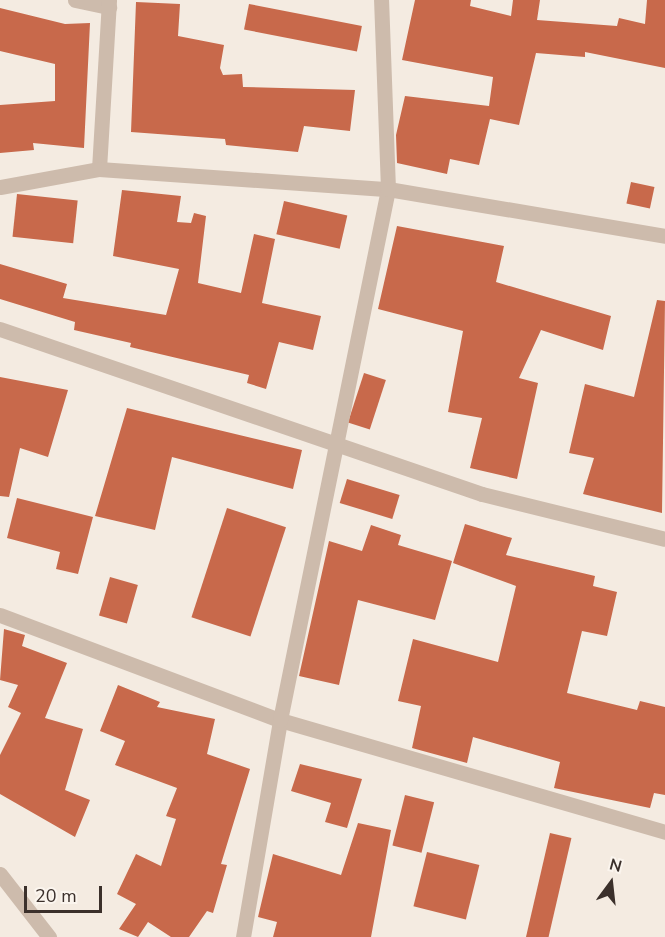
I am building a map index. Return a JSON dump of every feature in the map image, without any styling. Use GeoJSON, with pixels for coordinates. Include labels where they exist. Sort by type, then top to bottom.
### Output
{"type":"FeatureCollection","features":[{"type":"Feature","properties":{"kind":"street"},"geometry":{"type":"LineString","coordinates":[[75,0],[109,3],[99,169]]}},
{"type":"Feature","properties":{"kind":"street"},"geometry":{"type":"LineString","coordinates":[[243,937],[280,720],[340,443],[388,189],[381,0]]}},
{"type":"Feature","properties":{"kind":"street"},"geometry":{"type":"LineString","coordinates":[[0,188],[99,169],[388,189],[665,236]]}},
{"type":"Feature","properties":{"kind":"street"},"geometry":{"type":"LineString","coordinates":[[0,329],[340,443],[482,495],[665,539]]}},
{"type":"Feature","properties":{"kind":"street"},"geometry":{"type":"LineString","coordinates":[[0,615],[280,720],[665,832]]}},
{"type":"Feature","properties":{"kind":"street"},"geometry":{"type":"LineString","coordinates":[[0,874],[49,937]]}},
{"type":"Feature","properties":{"kind":"building"},"geometry":{"type":"Polygon","coordinates":[[[415,0],[471,0],[470,6],[511,16],[513,0],[540,0],[537,20],[617,26],[619,18],[645,24],[647,0],[665,0],[665,68],[585,52],[585,57],[536,53],[519,125],[490,119],[479,165],[450,159],[447,174],[397,163],[396,135],[405,96],[489,106],[493,77],[402,60],[415,0]]]}},
{"type":"Feature","properties":{"kind":"building"},"geometry":{"type":"Polygon","coordinates":[[[136,2],[180,4],[178,36],[224,45],[220,68],[223,75],[242,74],[243,87],[355,90],[350,131],[304,126],[298,152],[226,145],[225,139],[131,132],[136,2]]]}},
{"type":"Feature","properties":{"kind":"building"},"geometry":{"type":"Polygon","coordinates":[[[249,4],[362,26],[357,51],[244,30],[249,4]]]}},
{"type":"Feature","properties":{"kind":"building"},"geometry":{"type":"Polygon","coordinates":[[[0,8],[65,24],[90,23],[84,148],[33,143],[34,150],[0,153],[0,105],[55,101],[55,64],[0,51],[0,8]]]}},
{"type":"Feature","properties":{"kind":"building"},"geometry":{"type":"Polygon","coordinates":[[[631,182],[654,187],[650,209],[626,204],[631,182]]]}},
{"type":"Feature","properties":{"kind":"building"},"geometry":{"type":"Polygon","coordinates":[[[122,190],[181,196],[177,222],[191,223],[194,213],[206,216],[198,283],[241,293],[254,234],[275,239],[262,303],[321,316],[313,350],[279,342],[266,389],[247,383],[249,375],[130,347],[131,343],[74,330],[75,322],[0,299],[0,264],[67,284],[63,298],[166,315],[179,269],[113,256],[122,190]]]}},
{"type":"Feature","properties":{"kind":"building"},"geometry":{"type":"Polygon","coordinates":[[[17,194],[78,200],[73,243],[13,237],[17,194]]]}},
{"type":"Feature","properties":{"kind":"building"},"geometry":{"type":"Polygon","coordinates":[[[284,201],[347,216],[340,249],[276,234],[284,201]]]}},
{"type":"Feature","properties":{"kind":"building"},"geometry":{"type":"Polygon","coordinates":[[[397,226],[504,246],[496,282],[611,316],[603,350],[541,330],[519,378],[538,383],[517,479],[470,468],[482,418],[448,412],[463,331],[378,309],[397,226]]]}},
{"type":"Feature","properties":{"kind":"building"},"geometry":{"type":"Polygon","coordinates":[[[657,300],[665,301],[662,513],[583,494],[594,458],[569,453],[585,384],[634,397],[657,300]]]}},
{"type":"Feature","properties":{"kind":"building"},"geometry":{"type":"Polygon","coordinates":[[[364,373],[386,380],[370,430],[348,422],[364,373]]]}},
{"type":"Feature","properties":{"kind":"building"},"geometry":{"type":"Polygon","coordinates":[[[0,377],[68,390],[48,457],[20,448],[9,497],[0,496],[0,377]]]}},
{"type":"Feature","properties":{"kind":"building"},"geometry":{"type":"Polygon","coordinates":[[[127,408],[302,450],[293,489],[172,457],[155,530],[95,516],[127,408]]]}},
{"type":"Feature","properties":{"kind":"building"},"geometry":{"type":"Polygon","coordinates":[[[347,479],[400,495],[392,519],[340,503],[347,479]]]}},
{"type":"Feature","properties":{"kind":"building"},"geometry":{"type":"Polygon","coordinates":[[[17,498],[93,517],[78,574],[56,569],[60,552],[7,538],[17,498]]]}},
{"type":"Feature","properties":{"kind":"building"},"geometry":{"type":"Polygon","coordinates":[[[227,508],[286,527],[250,637],[191,617],[227,508]]]}},
{"type":"Feature","properties":{"kind":"building"},"geometry":{"type":"Polygon","coordinates":[[[465,524],[512,538],[506,555],[595,576],[593,586],[617,592],[607,636],[582,631],[567,693],[637,710],[640,701],[665,707],[665,795],[654,793],[650,808],[554,788],[560,762],[473,737],[467,763],[412,748],[421,706],[398,701],[413,639],[498,662],[516,586],[453,563],[465,524]]]}},
{"type":"Feature","properties":{"kind":"building"},"geometry":{"type":"Polygon","coordinates":[[[371,525],[401,535],[398,545],[452,561],[435,620],[358,600],[339,685],[299,676],[329,541],[362,551],[371,525]]]}},
{"type":"Feature","properties":{"kind":"building"},"geometry":{"type":"Polygon","coordinates":[[[110,577],[138,585],[127,623],[99,615],[110,577]]]}},
{"type":"Feature","properties":{"kind":"building"},"geometry":{"type":"Polygon","coordinates":[[[4,629],[25,635],[22,646],[67,663],[45,718],[83,729],[65,790],[90,800],[75,837],[0,794],[0,755],[21,713],[8,707],[18,685],[0,680],[4,629]]]}},
{"type":"Feature","properties":{"kind":"building"},"geometry":{"type":"Polygon","coordinates":[[[118,685],[160,702],[157,707],[215,719],[207,754],[250,769],[221,864],[227,865],[213,913],[207,911],[189,937],[171,937],[148,922],[138,937],[119,929],[136,904],[117,894],[136,854],[161,866],[176,819],[166,816],[177,788],[115,765],[125,741],[100,731],[118,685]]]}},
{"type":"Feature","properties":{"kind":"building"},"geometry":{"type":"Polygon","coordinates":[[[300,764],[362,779],[347,828],[325,822],[331,803],[291,791],[300,764]]]}},
{"type":"Feature","properties":{"kind":"building"},"geometry":{"type":"Polygon","coordinates":[[[405,795],[434,802],[422,853],[392,845],[405,795]]]}},
{"type":"Feature","properties":{"kind":"building"},"geometry":{"type":"Polygon","coordinates":[[[358,823],[391,830],[371,937],[273,937],[277,922],[258,917],[273,854],[341,875],[358,823]]]}},
{"type":"Feature","properties":{"kind":"building"},"geometry":{"type":"Polygon","coordinates":[[[550,833],[571,838],[549,937],[526,937],[550,833]]]}},
{"type":"Feature","properties":{"kind":"building"},"geometry":{"type":"Polygon","coordinates":[[[427,852],[479,865],[466,919],[413,906],[427,852]]]}}]}
